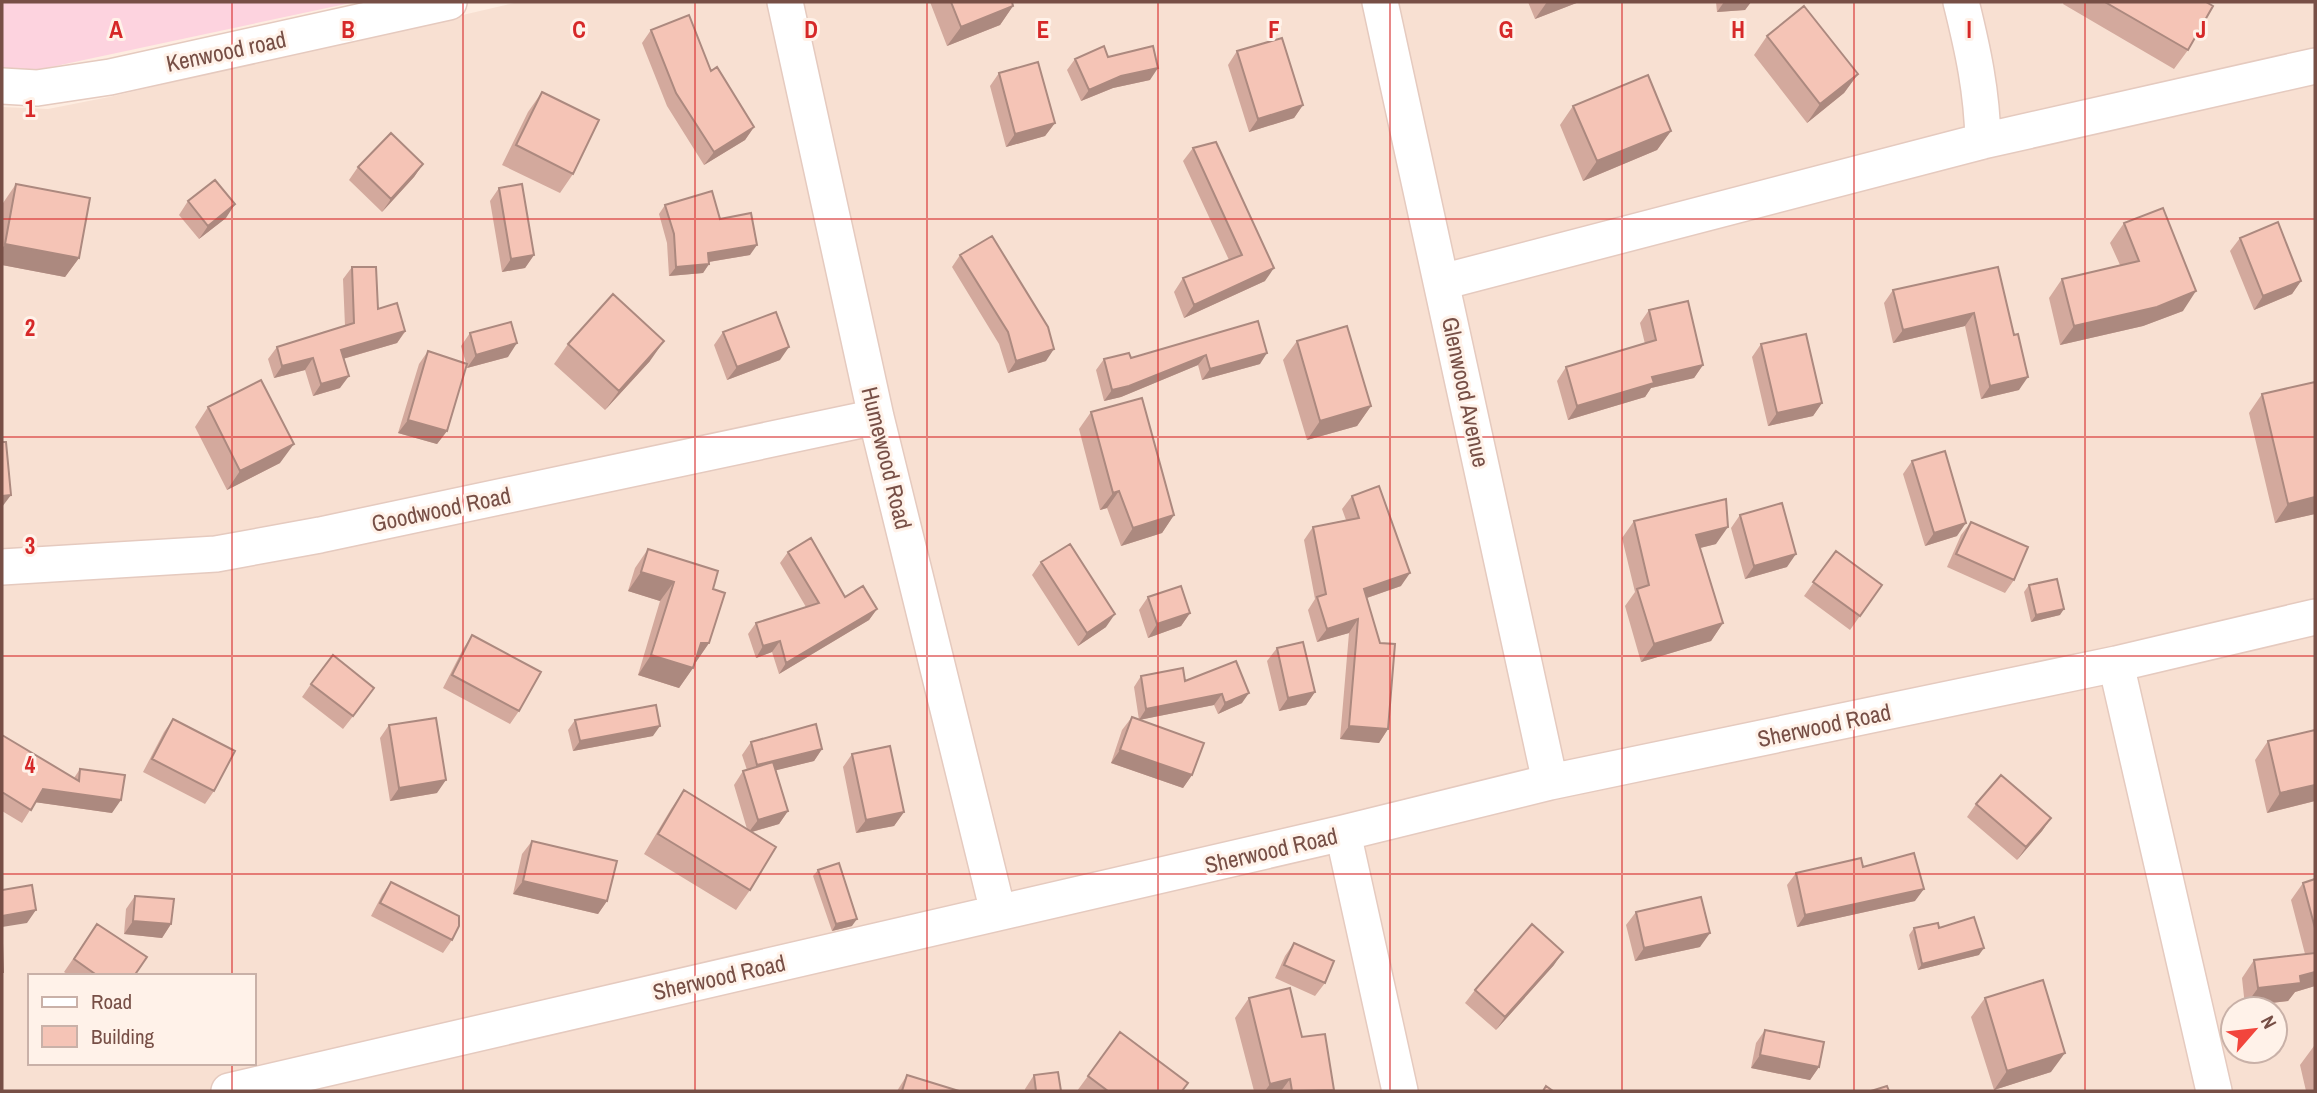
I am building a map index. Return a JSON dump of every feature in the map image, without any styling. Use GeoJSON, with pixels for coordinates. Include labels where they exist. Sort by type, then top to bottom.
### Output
{"type":"FeatureCollection","features":[{"type":"Feature","properties":{"kind":"street","name":"Kenwood road"},"geometry":{"type":"LineString","coordinates":[[2,86],[37,88],[110,77],[449,2]]}},
{"type":"Feature","properties":{"kind":"street","name":"Humewood Road"},"geometry":{"type":"LineString","coordinates":[[785,2],[876,417],[998,912]]}},
{"type":"Feature","properties":{"kind":"street","name":"Glenwood Avenue"},"geometry":{"type":"LineString","coordinates":[[1380,2],[1550,782]]}},
{"type":"Feature","properties":{"kind":"street"},"geometry":{"type":"LineString","coordinates":[[1961,2],[1978,72],[1983,141]]}},
{"type":"Feature","properties":{"kind":"street"},"geometry":{"type":"LineString","coordinates":[[1442,282],[1983,141],[2315,66]]}},
{"type":"Feature","properties":{"kind":"street","name":"Goodwood Road"},"geometry":{"type":"LineString","coordinates":[[2,567],[216,554],[333,532],[876,417]]}},
{"type":"Feature","properties":{"kind":"street","name":"Sherwood Road"},"geometry":{"type":"LineString","coordinates":[[229,1091],[1343,833],[1550,782],[2116,664],[2315,617]]}},
{"type":"Feature","properties":{"kind":"street"},"geometry":{"type":"LineString","coordinates":[[2116,664],[2214,1091]]}},
{"type":"Feature","properties":{"kind":"street"},"geometry":{"type":"LineString","coordinates":[[1343,833],[1400,1091]]}},
{"type":"Feature","properties":{"kind":"shaded area"},"geometry":{"type":"Polygon","coordinates":[[[2,2],[355,2],[37,70],[2,71],[2,2]]]}},
{"type":"Feature","properties":{"kind":"shaded area"},"geometry":{"type":"Polygon","coordinates":[[[519,2],[2315,2],[2315,1091],[2,1091],[2,107],[48,109],[109,97],[519,2]]]}},
{"type":"Feature","properties":{"kind":"building"},"geometry":{"type":"Polygon","coordinates":[[[951,2],[1012,2],[1013,6],[961,27],[951,2]]]}},
{"type":"Feature","properties":{"kind":"building"},"geometry":{"type":"Polygon","coordinates":[[[2105,2],[2206,2],[2213,6],[2188,50],[2105,2]]]}},
{"type":"Feature","properties":{"kind":"building"},"geometry":{"type":"Polygon","coordinates":[[[1804,6],[1858,74],[1820,104],[1767,36],[1804,6]]]}},
{"type":"Feature","properties":{"kind":"building"},"geometry":{"type":"Polygon","coordinates":[[[689,15],[711,71],[717,67],[754,127],[714,152],[676,93],[651,30],[689,15]]]}},
{"type":"Feature","properties":{"kind":"building"},"geometry":{"type":"Polygon","coordinates":[[[1282,38],[1303,105],[1258,119],[1237,51],[1282,38]]]}},
{"type":"Feature","properties":{"kind":"building"},"geometry":{"type":"Polygon","coordinates":[[[1104,46],[1108,57],[1153,46],[1158,68],[1121,76],[1089,90],[1075,59],[1104,46]]]}},
{"type":"Feature","properties":{"kind":"building"},"geometry":{"type":"Polygon","coordinates":[[[1038,62],[1055,123],[1015,134],[999,73],[1038,62]]]}},
{"type":"Feature","properties":{"kind":"building"},"geometry":{"type":"Polygon","coordinates":[[[1648,75],[1671,131],[1597,161],[1573,106],[1648,75]]]}},
{"type":"Feature","properties":{"kind":"building"},"geometry":{"type":"Polygon","coordinates":[[[542,92],[599,120],[573,174],[516,145],[542,92]]]}},
{"type":"Feature","properties":{"kind":"building"},"geometry":{"type":"Polygon","coordinates":[[[391,133],[423,164],[391,199],[358,167],[391,133]]]}},
{"type":"Feature","properties":{"kind":"building"},"geometry":{"type":"Polygon","coordinates":[[[1216,142],[1274,268],[1194,305],[1183,278],[1242,255],[1193,148],[1216,142]]]}},
{"type":"Feature","properties":{"kind":"building"},"geometry":{"type":"Polygon","coordinates":[[[215,180],[235,204],[208,226],[188,201],[215,180]]]}},
{"type":"Feature","properties":{"kind":"building"},"geometry":{"type":"Polygon","coordinates":[[[16,184],[90,198],[79,258],[5,244],[16,184]]]}},
{"type":"Feature","properties":{"kind":"building"},"geometry":{"type":"Polygon","coordinates":[[[522,184],[534,255],[511,259],[499,188],[522,184]]]}},
{"type":"Feature","properties":{"kind":"building"},"geometry":{"type":"Polygon","coordinates":[[[712,191],[720,219],[751,213],[757,245],[708,253],[709,264],[676,267],[674,234],[665,205],[712,191]]]}},
{"type":"Feature","properties":{"kind":"building"},"geometry":{"type":"Polygon","coordinates":[[[2163,208],[2196,291],[2157,307],[2074,326],[2062,279],[2139,261],[2124,223],[2163,208]]]}},
{"type":"Feature","properties":{"kind":"building"},"geometry":{"type":"Polygon","coordinates":[[[2278,222],[2301,281],[2263,296],[2240,238],[2278,222]]]}},
{"type":"Feature","properties":{"kind":"building"},"geometry":{"type":"Polygon","coordinates":[[[992,236],[1048,327],[1054,349],[1016,361],[1008,332],[960,255],[992,236]]]}},
{"type":"Feature","properties":{"kind":"building"},"geometry":{"type":"Polygon","coordinates":[[[352,267],[376,267],[378,309],[397,303],[405,331],[341,350],[349,376],[321,384],[313,358],[282,366],[277,347],[354,323],[352,267]]]}},
{"type":"Feature","properties":{"kind":"building"},"geometry":{"type":"Polygon","coordinates":[[[1998,267],[2014,335],[2018,334],[2028,377],[1990,386],[1974,313],[1903,330],[1893,290],[1998,267]]]}},
{"type":"Feature","properties":{"kind":"building"},"geometry":{"type":"Polygon","coordinates":[[[613,294],[664,341],[619,391],[568,344],[613,294]]]}},
{"type":"Feature","properties":{"kind":"building"},"geometry":{"type":"Polygon","coordinates":[[[1688,301],[1703,365],[1652,377],[1654,383],[1577,406],[1566,367],[1656,340],[1649,310],[1688,301]]]}},
{"type":"Feature","properties":{"kind":"building"},"geometry":{"type":"Polygon","coordinates":[[[776,312],[789,347],[737,367],[723,332],[776,312]]]}},
{"type":"Feature","properties":{"kind":"building"},"geometry":{"type":"Polygon","coordinates":[[[1258,321],[1267,353],[1210,369],[1206,355],[1129,386],[1112,390],[1104,359],[1129,353],[1131,358],[1258,321]]]}},
{"type":"Feature","properties":{"kind":"building"},"geometry":{"type":"Polygon","coordinates":[[[511,322],[517,343],[476,355],[470,333],[511,322]]]}},
{"type":"Feature","properties":{"kind":"building"},"geometry":{"type":"Polygon","coordinates":[[[1347,326],[1371,406],[1320,421],[1297,341],[1347,326]]]}},
{"type":"Feature","properties":{"kind":"building"},"geometry":{"type":"Polygon","coordinates":[[[1806,334],[1822,403],[1777,413],[1761,344],[1806,334]]]}},
{"type":"Feature","properties":{"kind":"building"},"geometry":{"type":"Polygon","coordinates":[[[428,351],[467,364],[447,431],[408,420],[428,351]]]}},
{"type":"Feature","properties":{"kind":"building"},"geometry":{"type":"Polygon","coordinates":[[[261,380],[294,444],[240,471],[208,407],[261,380]]]}},
{"type":"Feature","properties":{"kind":"building"},"geometry":{"type":"Polygon","coordinates":[[[2315,382],[2315,497],[2288,504],[2262,394],[2315,382]]]}},
{"type":"Feature","properties":{"kind":"building"},"geometry":{"type":"Polygon","coordinates":[[[1142,398],[1174,515],[1133,528],[1119,491],[1113,493],[1091,412],[1142,398]]]}},
{"type":"Feature","properties":{"kind":"building"},"geometry":{"type":"Polygon","coordinates":[[[2,442],[6,442],[11,495],[2,496],[2,442]]]}},
{"type":"Feature","properties":{"kind":"building"},"geometry":{"type":"Polygon","coordinates":[[[1945,451],[1966,523],[1934,533],[1912,461],[1945,451]]]}},
{"type":"Feature","properties":{"kind":"building"},"geometry":{"type":"Polygon","coordinates":[[[1379,486],[1410,573],[1364,589],[1380,643],[1395,644],[1388,729],[1349,726],[1358,619],[1327,629],[1317,597],[1326,594],[1313,527],[1359,518],[1352,496],[1379,486]]]}},
{"type":"Feature","properties":{"kind":"building"},"geometry":{"type":"Polygon","coordinates":[[[1726,499],[1728,527],[1696,535],[1723,623],[1654,644],[1637,589],[1649,585],[1634,521],[1726,499]]]}},
{"type":"Feature","properties":{"kind":"building"},"geometry":{"type":"Polygon","coordinates":[[[1782,503],[1796,554],[1754,566],[1740,515],[1782,503]]]}},
{"type":"Feature","properties":{"kind":"building"},"geometry":{"type":"Polygon","coordinates":[[[1971,522],[2028,547],[2014,580],[1956,554],[1971,522]]]}},
{"type":"Feature","properties":{"kind":"building"},"geometry":{"type":"Polygon","coordinates":[[[811,538],[845,597],[863,586],[877,609],[786,663],[780,641],[763,646],[756,623],[819,603],[788,552],[811,538]]]}},
{"type":"Feature","properties":{"kind":"building"},"geometry":{"type":"Polygon","coordinates":[[[1070,544],[1115,614],[1087,633],[1041,562],[1070,544]]]}},
{"type":"Feature","properties":{"kind":"building"},"geometry":{"type":"Polygon","coordinates":[[[648,549],[718,571],[713,589],[725,593],[709,643],[701,643],[693,668],[651,655],[674,582],[641,572],[648,549]]]}},
{"type":"Feature","properties":{"kind":"building"},"geometry":{"type":"Polygon","coordinates":[[[1836,551],[1882,585],[1860,616],[1813,582],[1836,551]]]}},
{"type":"Feature","properties":{"kind":"building"},"geometry":{"type":"Polygon","coordinates":[[[2057,579],[2064,609],[2036,615],[2029,585],[2057,579]]]}},
{"type":"Feature","properties":{"kind":"building"},"geometry":{"type":"Polygon","coordinates":[[[1181,586],[1190,613],[1157,624],[1148,597],[1181,586]]]}},
{"type":"Feature","properties":{"kind":"building"},"geometry":{"type":"Polygon","coordinates":[[[472,635],[541,672],[519,711],[452,675],[472,635]]]}},
{"type":"Feature","properties":{"kind":"building"},"geometry":{"type":"Polygon","coordinates":[[[1303,642],[1315,692],[1288,698],[1277,648],[1303,642]]]}},
{"type":"Feature","properties":{"kind":"building"},"geometry":{"type":"Polygon","coordinates":[[[333,655],[374,688],[353,716],[311,684],[333,655]]]}},
{"type":"Feature","properties":{"kind":"building"},"geometry":{"type":"Polygon","coordinates":[[[1236,661],[1249,693],[1225,703],[1222,694],[1146,709],[1141,676],[1183,668],[1185,681],[1236,661]]]}},
{"type":"Feature","properties":{"kind":"building"},"geometry":{"type":"Polygon","coordinates":[[[656,705],[660,726],[580,741],[575,720],[656,705]]]}},
{"type":"Feature","properties":{"kind":"building"},"geometry":{"type":"Polygon","coordinates":[[[1132,717],[1204,743],[1192,775],[1120,750],[1132,717]]]}},
{"type":"Feature","properties":{"kind":"building"},"geometry":{"type":"Polygon","coordinates":[[[436,718],[446,780],[399,788],[389,725],[436,718]]]}},
{"type":"Feature","properties":{"kind":"building"},"geometry":{"type":"Polygon","coordinates":[[[173,719],[235,751],[214,791],[152,759],[173,719]]]}},
{"type":"Feature","properties":{"kind":"building"},"geometry":{"type":"Polygon","coordinates":[[[816,724],[822,749],[757,765],[751,742],[816,724]]]}},
{"type":"Feature","properties":{"kind":"building"},"geometry":{"type":"Polygon","coordinates":[[[2315,730],[2315,785],[2280,793],[2268,741],[2315,730]]]}},
{"type":"Feature","properties":{"kind":"building"},"geometry":{"type":"Polygon","coordinates":[[[2,735],[79,781],[80,769],[125,775],[121,800],[43,789],[31,810],[2,792],[2,735]]]}},
{"type":"Feature","properties":{"kind":"building"},"geometry":{"type":"Polygon","coordinates":[[[890,746],[904,812],[866,820],[852,754],[890,746]]]}},
{"type":"Feature","properties":{"kind":"building"},"geometry":{"type":"Polygon","coordinates":[[[773,762],[788,811],[758,820],[743,771],[773,762]]]}},
{"type":"Feature","properties":{"kind":"building"},"geometry":{"type":"Polygon","coordinates":[[[2001,775],[2051,818],[2026,847],[1976,804],[2001,775]]]}},
{"type":"Feature","properties":{"kind":"building"},"geometry":{"type":"Polygon","coordinates":[[[684,790],[776,847],[750,890],[658,834],[684,790]]]}},
{"type":"Feature","properties":{"kind":"building"},"geometry":{"type":"Polygon","coordinates":[[[532,841],[617,861],[607,901],[523,881],[532,841]]]}},
{"type":"Feature","properties":{"kind":"building"},"geometry":{"type":"Polygon","coordinates":[[[1914,853],[1924,889],[1805,915],[1796,873],[1861,858],[1863,867],[1914,853]]]}},
{"type":"Feature","properties":{"kind":"building"},"geometry":{"type":"Polygon","coordinates":[[[839,863],[857,919],[836,924],[818,870],[839,863]]]}},
{"type":"Feature","properties":{"kind":"building"},"geometry":{"type":"Polygon","coordinates":[[[2315,879],[2315,928],[2303,883],[2315,879]]]}},
{"type":"Feature","properties":{"kind":"building"},"geometry":{"type":"Polygon","coordinates":[[[391,882],[459,916],[459,926],[452,940],[380,903],[391,882]]]}},
{"type":"Feature","properties":{"kind":"building"},"geometry":{"type":"Polygon","coordinates":[[[32,885],[36,910],[2,916],[2,890],[32,885]]]}},
{"type":"Feature","properties":{"kind":"building"},"geometry":{"type":"Polygon","coordinates":[[[135,896],[174,899],[171,924],[133,921],[135,896]]]}},
{"type":"Feature","properties":{"kind":"building"},"geometry":{"type":"Polygon","coordinates":[[[1701,897],[1710,933],[1644,948],[1636,912],[1701,897]]]}},
{"type":"Feature","properties":{"kind":"building"},"geometry":{"type":"Polygon","coordinates":[[[1974,917],[1984,948],[1922,964],[1914,928],[1938,923],[1939,928],[1974,917]]]}},
{"type":"Feature","properties":{"kind":"building"},"geometry":{"type":"Polygon","coordinates":[[[97,924],[147,957],[135,974],[95,974],[74,959],[97,924]]]}},
{"type":"Feature","properties":{"kind":"building"},"geometry":{"type":"Polygon","coordinates":[[[1532,924],[1563,952],[1505,1017],[1475,990],[1532,924]]]}},
{"type":"Feature","properties":{"kind":"building"},"geometry":{"type":"Polygon","coordinates":[[[1294,943],[1334,961],[1325,983],[1284,965],[1294,943]]]}},
{"type":"Feature","properties":{"kind":"building"},"geometry":{"type":"Polygon","coordinates":[[[2315,953],[2315,972],[2300,976],[2301,983],[2258,988],[2254,960],[2315,953]]]}},
{"type":"Feature","properties":{"kind":"building"},"geometry":{"type":"Polygon","coordinates":[[[2043,980],[2065,1053],[2007,1071],[1985,998],[2043,980]]]}},
{"type":"Feature","properties":{"kind":"building"},"geometry":{"type":"Polygon","coordinates":[[[1290,988],[1302,1037],[1325,1034],[1334,1090],[1292,1091],[1290,1079],[1270,1084],[1249,998],[1290,988]]]}},
{"type":"Feature","properties":{"kind":"building"},"geometry":{"type":"Polygon","coordinates":[[[1765,1030],[1824,1042],[1819,1067],[1760,1055],[1765,1030]]]}},
{"type":"Feature","properties":{"kind":"building"},"geometry":{"type":"Polygon","coordinates":[[[1120,1032],[1188,1083],[1182,1091],[1108,1091],[1088,1076],[1120,1032]]]}},
{"type":"Feature","properties":{"kind":"building"},"geometry":{"type":"Polygon","coordinates":[[[1058,1072],[1061,1091],[1036,1091],[1034,1075],[1058,1072]]]}},
{"type":"Feature","properties":{"kind":"building"},"geometry":{"type":"Polygon","coordinates":[[[907,1075],[959,1091],[902,1091],[907,1075]]]}},
{"type":"Feature","properties":{"kind":"building"},"geometry":{"type":"Polygon","coordinates":[[[1887,1086],[1889,1091],[1871,1091],[1887,1086]]]}}]}
